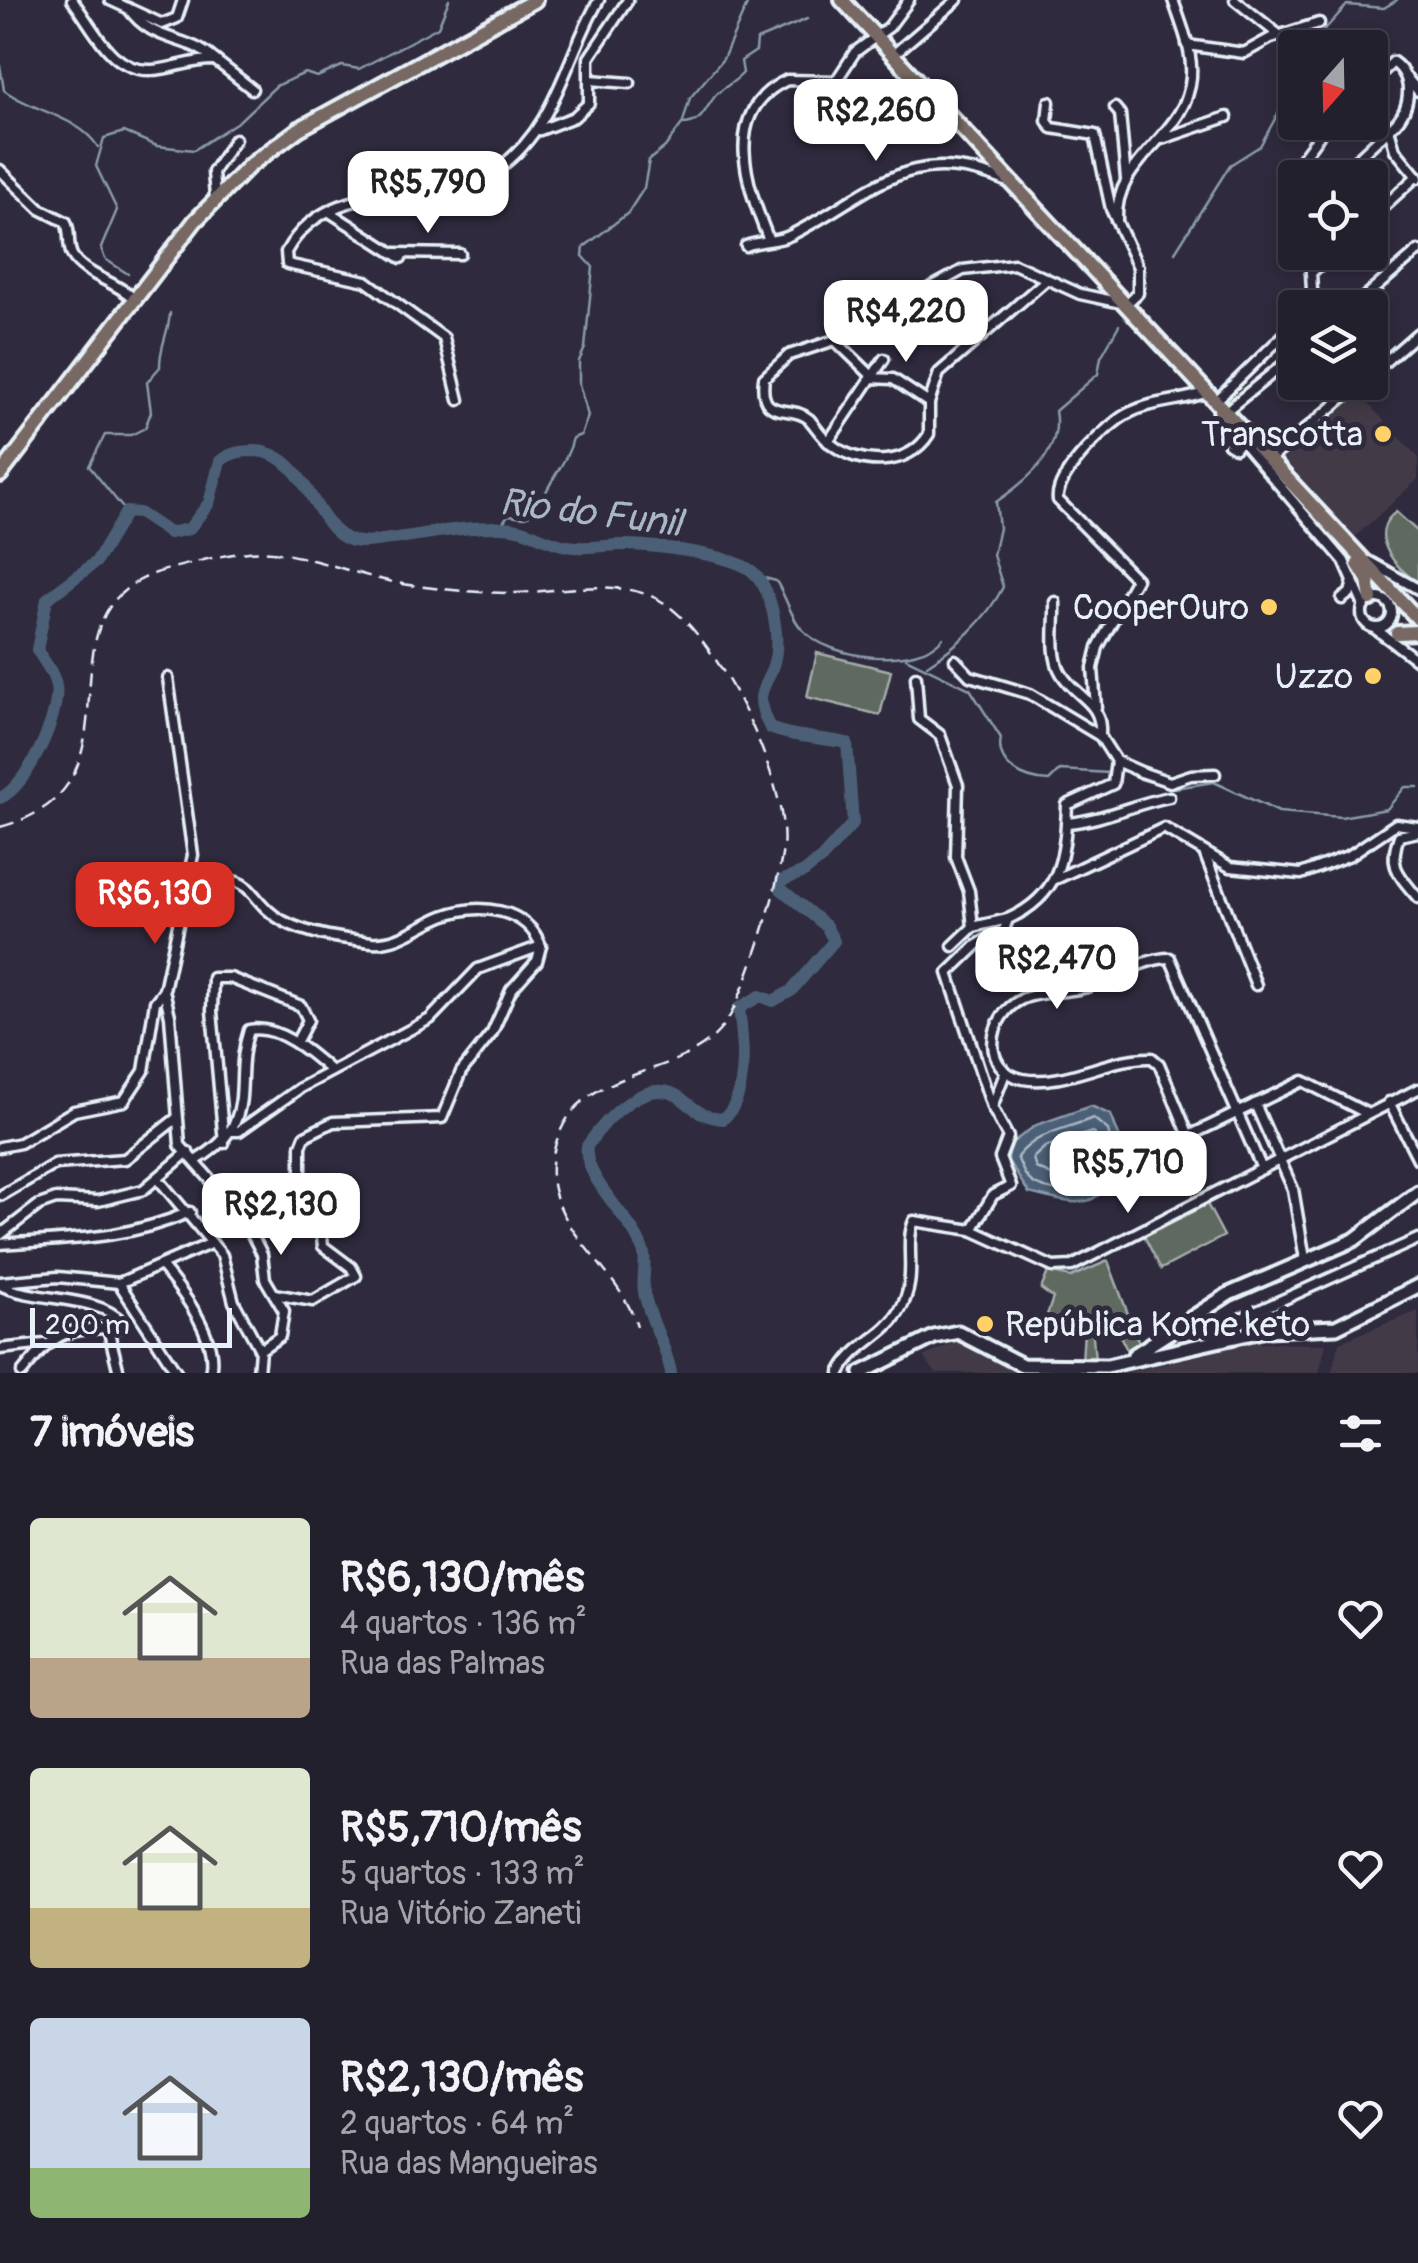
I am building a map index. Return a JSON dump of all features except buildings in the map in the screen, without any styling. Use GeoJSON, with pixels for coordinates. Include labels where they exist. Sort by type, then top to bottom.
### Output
{"type":"FeatureCollection","features":[{"type":"Feature","properties":{"kind":"main road"},"geometry":{"type":"LineString","coordinates":[[0,475],[215,196],[298,129],[535,0]]}},
{"type":"Feature","properties":{"kind":"main road"},"geometry":{"type":"LineString","coordinates":[[842,0],[1395,595],[1417,627]]}},
{"type":"Feature","properties":{"kind":"main road"},"geometry":{"type":"LineString","coordinates":[[1217,402],[1236,442]]}},
{"type":"Feature","properties":{"kind":"main road"},"geometry":{"type":"LineString","coordinates":[[1330,525],[1368,599]]}},
{"type":"Feature","properties":{"kind":"main road"},"geometry":{"type":"LineString","coordinates":[[1358,577],[1395,595]]}},
{"type":"Feature","properties":{"kind":"main road"},"geometry":{"type":"LineString","coordinates":[[1394,627],[1417,627]]}},
{"type":"Feature","properties":{"kind":"street"},"geometry":{"type":"LineString","coordinates":[[72,0],[102,46],[124,63],[150,71],[215,60]]}},
{"type":"Feature","properties":{"kind":"street"},"geometry":{"type":"LineString","coordinates":[[110,0],[151,20],[170,23],[177,18],[182,0]]}},
{"type":"Feature","properties":{"kind":"street"},"geometry":{"type":"LineString","coordinates":[[540,130],[600,0]]}},
{"type":"Feature","properties":{"kind":"street"},"geometry":{"type":"LineString","coordinates":[[459,400],[444,338],[370,283],[287,264],[286,252],[291,242],[332,212],[386,192],[482,178],[504,165],[540,130],[581,112],[592,98],[591,54],[618,22],[628,0]]}},
{"type":"Feature","properties":{"kind":"street"},"geometry":{"type":"LineString","coordinates":[[768,238],[742,152],[754,108],[787,80],[833,84],[855,52],[895,20],[909,0]]}},
{"type":"Feature","properties":{"kind":"street"},"geometry":{"type":"LineString","coordinates":[[894,54],[957,0]]}},
{"type":"Feature","properties":{"kind":"street"},"geometry":{"type":"LineString","coordinates":[[1118,224],[1117,205],[1126,179],[1177,119],[1191,82],[1186,45],[1173,0]]}},
{"type":"Feature","properties":{"kind":"street"},"geometry":{"type":"LineString","coordinates":[[1235,0],[1278,34]]}},
{"type":"Feature","properties":{"kind":"street"},"geometry":{"type":"LineString","coordinates":[[128,8],[148,31],[196,47],[252,88]]}},
{"type":"Feature","properties":{"kind":"street"},"geometry":{"type":"LineString","coordinates":[[1296,30],[1319,23]]}},
{"type":"Feature","properties":{"kind":"street"},"geometry":{"type":"LineString","coordinates":[[1186,45],[1240,53],[1278,35]]}},
{"type":"Feature","properties":{"kind":"street"},"geometry":{"type":"LineString","coordinates":[[1388,67],[1393,62],[1418,91]]}},
{"type":"Feature","properties":{"kind":"street"},"geometry":{"type":"LineString","coordinates":[[1355,160],[1397,123],[1409,99],[1407,78]]}},
{"type":"Feature","properties":{"kind":"street"},"geometry":{"type":"LineString","coordinates":[[590,80],[630,83]]}},
{"type":"Feature","properties":{"kind":"street"},"geometry":{"type":"LineString","coordinates":[[1046,280],[948,362],[935,380],[929,403],[929,434],[897,460],[876,460],[828,442],[806,416],[772,408],[764,381],[789,355],[835,340],[957,272],[1010,264],[1108,302],[1126,304],[1138,293],[1138,267],[1106,194],[1095,135],[1052,128],[1047,121],[1049,102]]}},
{"type":"Feature","properties":{"kind":"street"},"geometry":{"type":"LineString","coordinates":[[1114,108],[1120,114],[1126,179]]}},
{"type":"Feature","properties":{"kind":"street"},"geometry":{"type":"LineString","coordinates":[[1162,139],[1227,117]]}},
{"type":"Feature","properties":{"kind":"street"},"geometry":{"type":"LineString","coordinates":[[1388,203],[1417,177],[1395,150],[1389,129]]}},
{"type":"Feature","properties":{"kind":"street"},"geometry":{"type":"LineString","coordinates":[[215,196],[213,172],[235,139]]}},
{"type":"Feature","properties":{"kind":"street"},"geometry":{"type":"LineString","coordinates":[[746,246],[768,238],[787,237],[862,190],[925,168],[969,170],[1016,186]]}},
{"type":"Feature","properties":{"kind":"street"},"geometry":{"type":"LineString","coordinates":[[0,170],[22,186],[40,209],[66,222],[70,248],[78,262],[122,286],[134,299]]}},
{"type":"Feature","properties":{"kind":"street"},"geometry":{"type":"LineString","coordinates":[[332,212],[398,256],[460,254]]}},
{"type":"Feature","properties":{"kind":"street"},"geometry":{"type":"LineString","coordinates":[[1373,290],[1418,251]]}},
{"type":"Feature","properties":{"kind":"street"},"geometry":{"type":"LineString","coordinates":[[1311,270],[1312,290]]}},
{"type":"Feature","properties":{"kind":"street"},"geometry":{"type":"LineString","coordinates":[[1311,273],[1314,270]]}},
{"type":"Feature","properties":{"kind":"street"},"geometry":{"type":"LineString","coordinates":[[1388,360],[1418,334]]}},
{"type":"Feature","properties":{"kind":"street"},"geometry":{"type":"LineString","coordinates":[[835,340],[870,377],[893,379],[929,403]]}},
{"type":"Feature","properties":{"kind":"street"},"geometry":{"type":"LineString","coordinates":[[1217,402],[1278,341]]}},
{"type":"Feature","properties":{"kind":"street"},"geometry":{"type":"LineString","coordinates":[[828,442],[884,359]]}},
{"type":"Feature","properties":{"kind":"street"},"geometry":{"type":"LineString","coordinates":[[1096,707],[1093,668],[1098,647],[1136,580],[1058,500],[1057,490],[1070,468],[1124,415],[1217,402],[1278,366]]}},
{"type":"Feature","properties":{"kind":"street"},"geometry":{"type":"LineString","coordinates":[[1270,459],[1340,400]]}},
{"type":"Feature","properties":{"kind":"street"},"geometry":{"type":"LineString","coordinates":[[1236,442],[1250,452],[1358,577],[1350,593],[1342,598]]}},
{"type":"Feature","properties":{"kind":"street"},"geometry":{"type":"LineString","coordinates":[[1359,556],[1418,589]]}},
{"type":"Feature","properties":{"kind":"street"},"geometry":{"type":"LineString","coordinates":[[1406,649],[1394,627],[1390,604],[1368,599],[1362,618],[1418,662]]}},
{"type":"Feature","properties":{"kind":"street"},"geometry":{"type":"LineString","coordinates":[[1056,602],[1060,670],[1096,707],[1102,719],[1100,736]]}},
{"type":"Feature","properties":{"kind":"street"},"geometry":{"type":"LineString","coordinates":[[1374,628],[1394,627]]}},
{"type":"Feature","properties":{"kind":"street"},"geometry":{"type":"LineString","coordinates":[[1406,649],[1417,627]]}},
{"type":"Feature","properties":{"kind":"street"},"geometry":{"type":"LineString","coordinates":[[955,660],[970,676],[995,680],[1030,694],[1100,736],[1116,761],[1170,782],[1192,775],[1215,774]]}},
{"type":"Feature","properties":{"kind":"street"},"geometry":{"type":"LineString","coordinates":[[916,677],[920,719],[940,735],[958,785],[956,857],[969,891],[973,927]]}},
{"type":"Feature","properties":{"kind":"street"},"geometry":{"type":"LineString","coordinates":[[0,1147],[20,1143],[74,1111],[124,1101],[144,1071],[155,1002],[164,990],[183,914],[192,842],[168,678]]}},
{"type":"Feature","properties":{"kind":"street"},"geometry":{"type":"LineString","coordinates":[[1058,878],[1068,805],[1113,784],[1116,761]]}},
{"type":"Feature","properties":{"kind":"street"},"geometry":{"type":"LineString","coordinates":[[1067,823],[1099,820],[1137,802],[1169,797]]}},
{"type":"Feature","properties":{"kind":"street"},"geometry":{"type":"LineString","coordinates":[[954,946],[973,927],[1033,908],[1058,878],[1164,828],[1175,831],[1206,855],[1230,867],[1300,874],[1350,855],[1396,824],[1418,829]]}},
{"type":"Feature","properties":{"kind":"street"},"geometry":{"type":"LineString","coordinates":[[1418,829],[1399,836],[1391,857],[1392,867],[1418,898]]}},
{"type":"Feature","properties":{"kind":"street"},"geometry":{"type":"LineString","coordinates":[[1206,855],[1256,984]]}},
{"type":"Feature","properties":{"kind":"street"},"geometry":{"type":"LineString","coordinates":[[183,914],[202,887],[233,879],[249,887],[275,916],[316,933],[384,942],[452,913],[498,911],[526,921],[541,946],[537,961],[511,990],[492,1033],[460,1072],[442,1118],[341,1121],[309,1133],[300,1146],[301,1192],[320,1221],[323,1246],[354,1270],[354,1280],[306,1302],[274,1294]]}},
{"type":"Feature","properties":{"kind":"street"},"geometry":{"type":"LineString","coordinates":[[972,1230],[993,1196],[1005,1192],[1012,1180],[1000,1158],[1008,1137],[992,1106],[948,976],[954,963],[1004,930],[1008,919]]}},
{"type":"Feature","properties":{"kind":"street"},"geometry":{"type":"LineString","coordinates":[[230,1131],[239,1131],[269,1107],[430,1019],[478,969],[541,946]]}},
{"type":"Feature","properties":{"kind":"street"},"geometry":{"type":"LineString","coordinates":[[1188,1136],[1159,1064],[1152,1058],[1038,1079],[1004,1073],[995,1062],[993,1036],[1022,999],[1082,988],[1170,958],[1262,1169]]}},
{"type":"Feature","properties":{"kind":"street"},"geometry":{"type":"LineString","coordinates":[[224,1143],[212,1011],[213,978],[230,978],[301,1006],[308,1020],[296,1043]]}},
{"type":"Feature","properties":{"kind":"street"},"geometry":{"type":"LineString","coordinates":[[164,990],[170,1016],[180,1145],[243,1217],[262,1254],[263,1274],[284,1311],[280,1336],[260,1350]]}},
{"type":"Feature","properties":{"kind":"street"},"geometry":{"type":"LineString","coordinates":[[196,1160],[224,1143],[230,1131],[244,1086],[249,1030],[264,1030],[296,1043],[331,1071]]}},
{"type":"Feature","properties":{"kind":"street"},"geometry":{"type":"LineString","coordinates":[[992,1106],[1004,1073]]}},
{"type":"Feature","properties":{"kind":"street"},"geometry":{"type":"LineString","coordinates":[[1142,1158],[1304,1081],[1366,1113]]}},
{"type":"Feature","properties":{"kind":"street"},"geometry":{"type":"LineString","coordinates":[[840,1373],[866,1340],[899,1312],[914,1264],[910,1239],[914,1221],[972,1230],[1063,1268],[1418,1089]]}},
{"type":"Feature","properties":{"kind":"street"},"geometry":{"type":"LineString","coordinates":[[1389,1102],[1418,1159]]}},
{"type":"Feature","properties":{"kind":"street"},"geometry":{"type":"LineString","coordinates":[[1256,1104],[1293,1189],[1305,1259]]}},
{"type":"Feature","properties":{"kind":"street"},"geometry":{"type":"LineString","coordinates":[[2,1195],[54,1164],[125,1160],[177,1118]]}},
{"type":"Feature","properties":{"kind":"street"},"geometry":{"type":"LineString","coordinates":[[0,1235],[39,1204],[56,1199],[123,1198],[160,1180],[188,1152]]}},
{"type":"Feature","properties":{"kind":"street"},"geometry":{"type":"LineString","coordinates":[[160,1180],[222,1255],[234,1302],[260,1350],[258,1373]]}},
{"type":"Feature","properties":{"kind":"street"},"geometry":{"type":"LineString","coordinates":[[1122,1362],[1229,1294],[1354,1240],[1418,1192]]}},
{"type":"Feature","properties":{"kind":"street"},"geometry":{"type":"LineString","coordinates":[[0,1244],[120,1236],[146,1231],[190,1212]]}},
{"type":"Feature","properties":{"kind":"street"},"geometry":{"type":"LineString","coordinates":[[1212,1340],[1235,1321],[1418,1240]]}},
{"type":"Feature","properties":{"kind":"street"},"geometry":{"type":"LineString","coordinates":[[0,1284],[58,1277],[119,1283],[212,1242]]}},
{"type":"Feature","properties":{"kind":"street"},"geometry":{"type":"LineString","coordinates":[[162,1267],[183,1292],[208,1342],[210,1373]]}},
{"type":"Feature","properties":{"kind":"street"},"geometry":{"type":"LineString","coordinates":[[119,1283],[178,1373]]}},
{"type":"Feature","properties":{"kind":"street"},"geometry":{"type":"LineString","coordinates":[[0,1284],[45,1300],[103,1308],[122,1323],[108,1328],[70,1330],[45,1344],[22,1373]]}},
{"type":"Feature","properties":{"kind":"street"},"geometry":{"type":"LineString","coordinates":[[863,1372],[934,1337],[958,1332],[1022,1366],[1090,1368],[1266,1330],[1336,1327],[1418,1286]]}},
{"type":"Feature","properties":{"kind":"street"},"geometry":{"type":"LineString","coordinates":[[108,1328],[119,1373]]}},
{"type":"Feature","properties":{"kind":"street"},"geometry":{"type":"LineString","coordinates":[[0,1349],[45,1344]]}},
{"type":"Feature","properties":{"kind":"shaded area","name":"Transcotta"},"geometry":{"type":"Polygon","coordinates":[[[1350,400],[1365,400],[1418,457],[1418,479],[1355,537],[1283,458],[1350,400]]]}},
{"type":"Feature","properties":{"kind":"shaded area"},"geometry":{"type":"Polygon","coordinates":[[[1396,512],[1418,532],[1418,582],[1401,569],[1387,550],[1384,530],[1396,512]]]}},
{"type":"Feature","properties":{"kind":"shaded area"},"geometry":{"type":"Polygon","coordinates":[[[817,653],[891,671],[880,715],[807,697],[817,653]]]}},
{"type":"Feature","properties":{"kind":"shaded area"},"geometry":{"type":"Polygon","coordinates":[[[1206,1202],[1224,1236],[1161,1269],[1143,1234],[1206,1202]]]}},
{"type":"Feature","properties":{"kind":"shaded area"},"geometry":{"type":"Polygon","coordinates":[[[1108,1261],[1139,1343],[1127,1350],[1106,1307],[1091,1311],[1095,1361],[1082,1362],[1084,1331],[1042,1329],[1053,1298],[1041,1289],[1048,1272],[1071,1277],[1108,1261]]]}},
{"type":"Feature","properties":{"kind":"shaded area"},"geometry":{"type":"Polygon","coordinates":[[[1418,1311],[1418,1373],[1331,1373],[1340,1342],[1418,1311]]]}},
{"type":"Feature","properties":{"kind":"shaded area"},"geometry":{"type":"Polygon","coordinates":[[[956,1342],[982,1345],[1027,1373],[936,1373],[923,1357],[956,1342]]]}},
{"type":"Feature","properties":{"kind":"shaded area"},"geometry":{"type":"Polygon","coordinates":[[[1253,1343],[1326,1344],[1319,1373],[1126,1373],[1253,1343]]]}},
{"type":"Feature","properties":{"kind":"water"},"geometry":{"type":"Polygon","coordinates":[[[1091,1106],[1111,1115],[1127,1157],[1107,1187],[1098,1196],[1078,1202],[1029,1193],[1008,1161],[1009,1145],[1036,1125],[1091,1106]]]}},
{"type":"Feature","properties":{"kind":"waterway"},"geometry":{"type":"LineString","coordinates":[[128,274],[105,259],[101,248],[117,210],[96,166],[104,138],[124,132],[157,146],[194,150],[239,121],[276,86],[305,73],[317,77],[342,66],[359,69],[438,27],[449,0]]}},
{"type":"Feature","properties":{"kind":"waterway"},"geometry":{"type":"LineString","coordinates":[[683,122],[690,98],[723,59],[749,0]]}},
{"type":"Feature","properties":{"kind":"waterway"},"geometry":{"type":"LineString","coordinates":[[1324,30],[1347,5],[1384,8],[1397,0]]}},
{"type":"Feature","properties":{"kind":"waterway"},"geometry":{"type":"LineString","coordinates":[[500,527],[508,515],[525,517],[540,510],[573,438],[581,435],[588,416],[579,384],[579,361],[585,348],[593,267],[583,256],[584,247],[628,213],[644,188],[649,160],[665,147],[682,124],[699,118],[717,94],[743,73],[741,61],[756,51],[757,40],[807,19]]}},
{"type":"Feature","properties":{"kind":"waterway"},"geometry":{"type":"LineString","coordinates":[[0,65],[4,90],[79,128],[98,147]]}},
{"type":"Feature","properties":{"kind":"waterway"},"geometry":{"type":"LineString","coordinates":[[1175,252],[1230,165],[1260,146],[1278,114]]}},
{"type":"Feature","properties":{"kind":"waterway"},"geometry":{"type":"LineString","coordinates":[[126,512],[89,466],[105,435],[131,435],[145,428],[151,412],[147,382],[160,367],[170,313]]}},
{"type":"Feature","properties":{"kind":"waterway"},"geometry":{"type":"LineString","coordinates":[[927,665],[970,631],[1003,587],[993,555],[999,528],[996,502],[1040,464],[1054,440],[1055,411],[1098,374],[1101,357],[1119,325]]}},
{"type":"Feature","properties":{"kind":"waterway","name":"Rio do Funil"},"geometry":{"type":"LineString","coordinates":[[0,798],[31,765],[53,714],[55,681],[37,650],[47,599],[96,562],[126,512],[139,513],[169,533],[189,529],[209,503],[220,461],[237,453],[256,451],[276,456],[291,467],[334,530],[348,539],[366,542],[468,528],[511,528],[575,547],[628,545],[694,552],[729,560],[753,572],[769,598],[776,631],[774,663],[761,695],[764,714],[770,728],[847,743],[853,823],[822,858],[804,872],[781,881],[781,889],[826,926],[834,941],[791,991],[773,1001],[760,996],[739,1008],[743,1067],[732,1109],[723,1119],[711,1117],[669,1092],[655,1091],[628,1103],[587,1146],[593,1172],[644,1254],[644,1292],[671,1373]]}},
{"type":"Feature","properties":{"kind":"waterway"},"geometry":{"type":"LineString","coordinates":[[757,576],[776,581],[799,625],[833,648],[852,654],[894,657],[931,648],[943,638]]}},
{"type":"Feature","properties":{"kind":"waterway"},"geometry":{"type":"LineString","coordinates":[[906,658],[970,689],[1001,738],[1002,756],[1013,770],[1049,781],[1060,770],[1109,773]]}},
{"type":"Feature","properties":{"kind":"waterway"},"geometry":{"type":"LineString","coordinates":[[1140,779],[1175,788],[1214,782],[1279,812],[1341,817],[1387,809],[1405,787],[1418,787]]}},
{"type":"Feature","properties":{"kind":"railway"},"geometry":{"type":"LineString","coordinates":[[0,827],[47,805],[73,774],[85,737],[92,657],[102,620],[126,590],[169,569],[233,554],[272,552],[398,583],[440,589],[512,593],[617,588],[651,596],[675,611],[722,669],[761,746],[782,820],[783,848],[762,933],[731,1014],[713,1037],[691,1053],[589,1096],[569,1115],[556,1143],[552,1171],[556,1196],[580,1240],[627,1303],[637,1326]]}},
{"type":"Feature","properties":{"kind":"place","name":"Transcotta"},"geometry":{"type":"Point","coordinates":[1383,434]}},
{"type":"Feature","properties":{"kind":"place","name":"CooperOuro"},"geometry":{"type":"Point","coordinates":[1269,607]}},
{"type":"Feature","properties":{"kind":"place","name":"Uzzo"},"geometry":{"type":"Point","coordinates":[1373,676]}},
{"type":"Feature","properties":{"kind":"place","name":"República Kome keto"},"geometry":{"type":"Point","coordinates":[985,1324]}}]}
